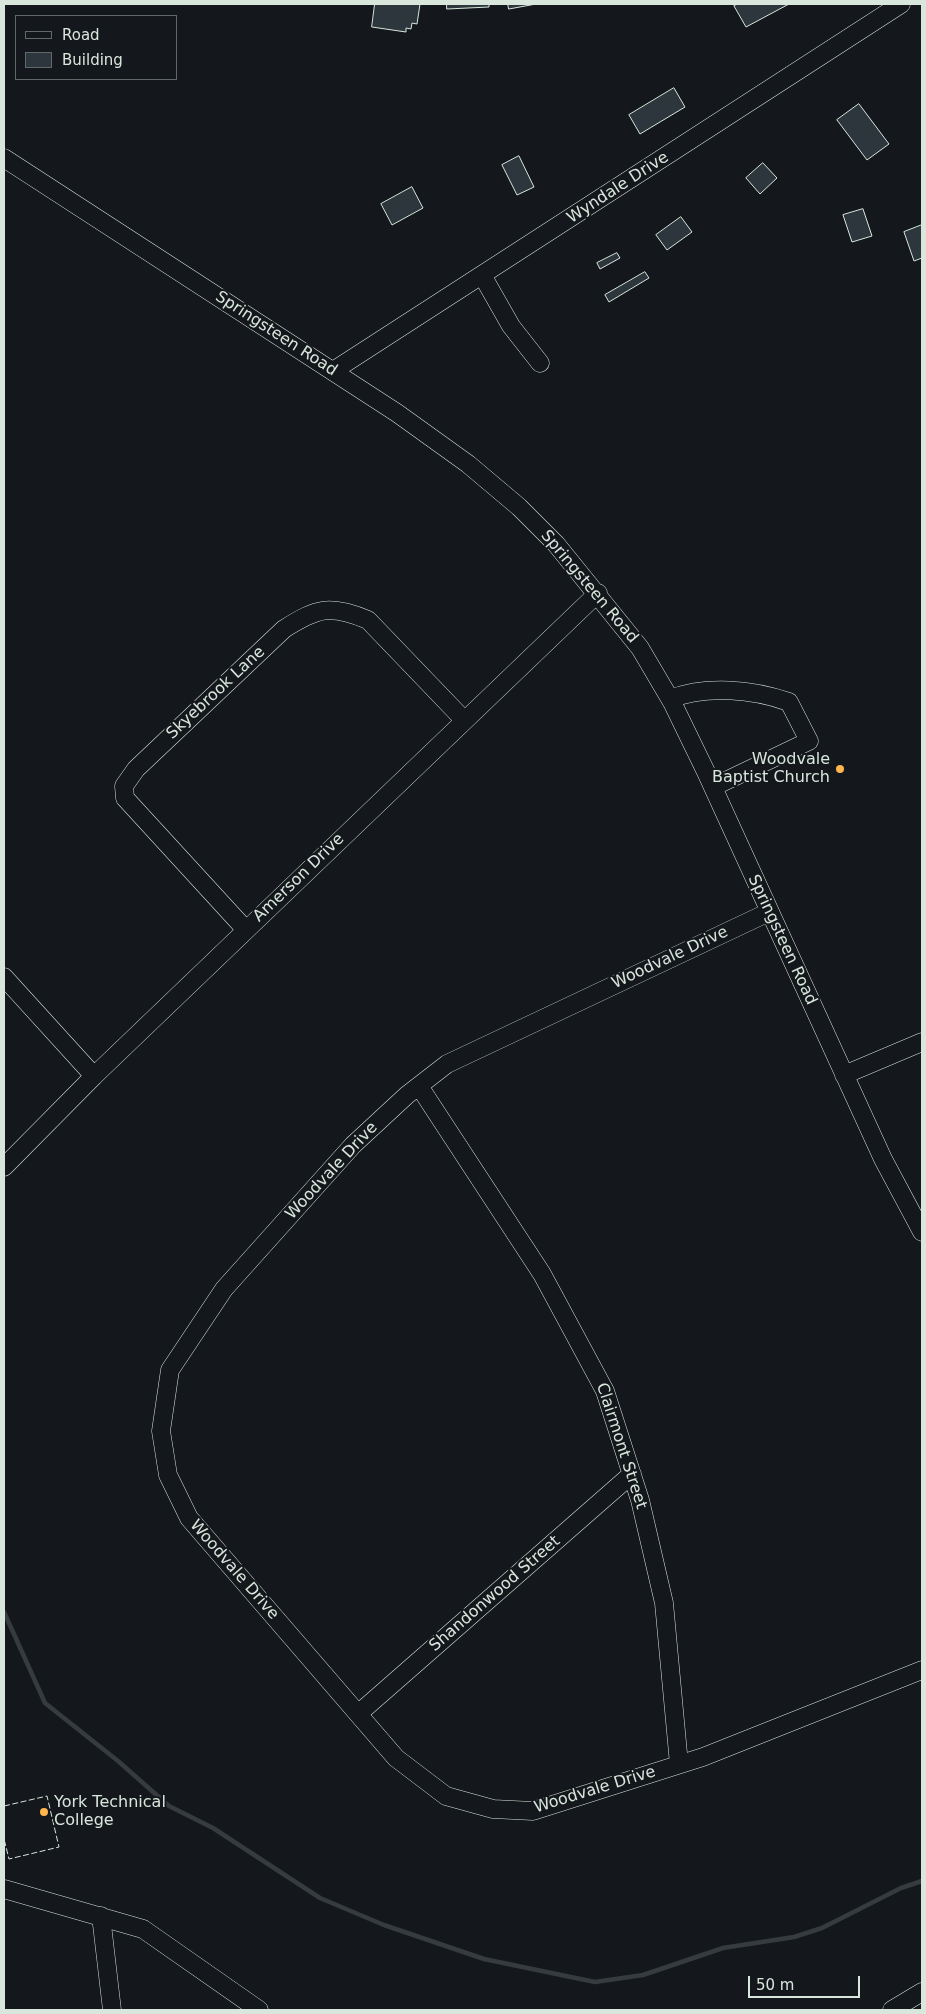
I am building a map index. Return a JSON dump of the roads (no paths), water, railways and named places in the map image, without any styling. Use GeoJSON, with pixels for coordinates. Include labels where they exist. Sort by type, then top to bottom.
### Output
{"type":"FeatureCollection","features":[{"type":"Feature","properties":{"kind":"street","name":"Wyndale Drive"},"geometry":{"type":"LineString","coordinates":[[334,371],[901,4]]}},
{"type":"Feature","properties":{"kind":"street","name":"Springsteen Road"},"geometry":{"type":"LineString","coordinates":[[4,158],[334,371],[468,464],[519,507],[598,593],[640,648],[670,699],[713,787],[768,912],[883,1159],[922,1232]]}},
{"type":"Feature","properties":{"kind":"street"},"geometry":{"type":"LineString","coordinates":[[482,275],[511,326],[540,364]]}},
{"type":"Feature","properties":{"kind":"street","name":"Amerson Drive"},"geometry":{"type":"LineString","coordinates":[[4,1167],[94,1076],[598,593]]}},
{"type":"Feature","properties":{"kind":"street","name":"Skyebrook Lane"},"geometry":{"type":"LineString","coordinates":[[246,930],[125,798],[124,786],[136,769],[284,629],[308,614],[327,610],[347,612],[368,620],[464,720]]}},
{"type":"Feature","properties":{"kind":"street"},"geometry":{"type":"LineString","coordinates":[[670,699],[688,692],[765,694],[789,702],[809,741],[713,787]]}},
{"type":"Feature","properties":{"kind":"street","name":"Woodvale Drive"},"geometry":{"type":"LineString","coordinates":[[768,912],[448,1064],[419,1086],[353,1145],[224,1289],[170,1370],[161,1431],[168,1475],[189,1518],[396,1758],[446,1796],[493,1809],[533,1811],[679,1764],[712,1753],[922,1670]]}},
{"type":"Feature","properties":{"kind":"street"},"geometry":{"type":"LineString","coordinates":[[4,977],[94,1076]]}},
{"type":"Feature","properties":{"kind":"street"},"geometry":{"type":"LineString","coordinates":[[844,1075],[922,1042]]}},
{"type":"Feature","properties":{"kind":"street","name":"Clairmont Street"},"geometry":{"type":"LineString","coordinates":[[419,1086],[542,1274],[606,1391],[632,1474],[664,1603],[679,1764]]}},
{"type":"Feature","properties":{"kind":"street","name":"Shandonwood Street"},"geometry":{"type":"LineString","coordinates":[[358,1714],[632,1474]]}},
{"type":"Feature","properties":{"kind":"street"},"geometry":{"type":"LineString","coordinates":[[4,1889],[143,1929],[259,2010]]}},
{"type":"Feature","properties":{"kind":"street"},"geometry":{"type":"LineString","coordinates":[[101,1916],[112,2010]]}},
{"type":"Feature","properties":{"kind":"street"},"geometry":{"type":"LineString","coordinates":[[892,2010],[922,1992]]}},
{"type":"Feature","properties":{"kind":"waterway"},"geometry":{"type":"LineString","coordinates":[[4,1612],[45,1703],[118,1761],[169,1806],[213,1828],[320,1898],[384,1925],[484,1959],[595,1982],[643,1975],[723,1948],[794,1937],[822,1928],[901,1888],[922,1881]]}},
{"type":"Feature","properties":{"kind":"place","name":"Woodvale Baptist Church"},"geometry":{"type":"Point","coordinates":[840,769]}},
{"type":"Feature","properties":{"kind":"place","name":"York Technical College"},"geometry":{"type":"Point","coordinates":[44,1812]}}]}
